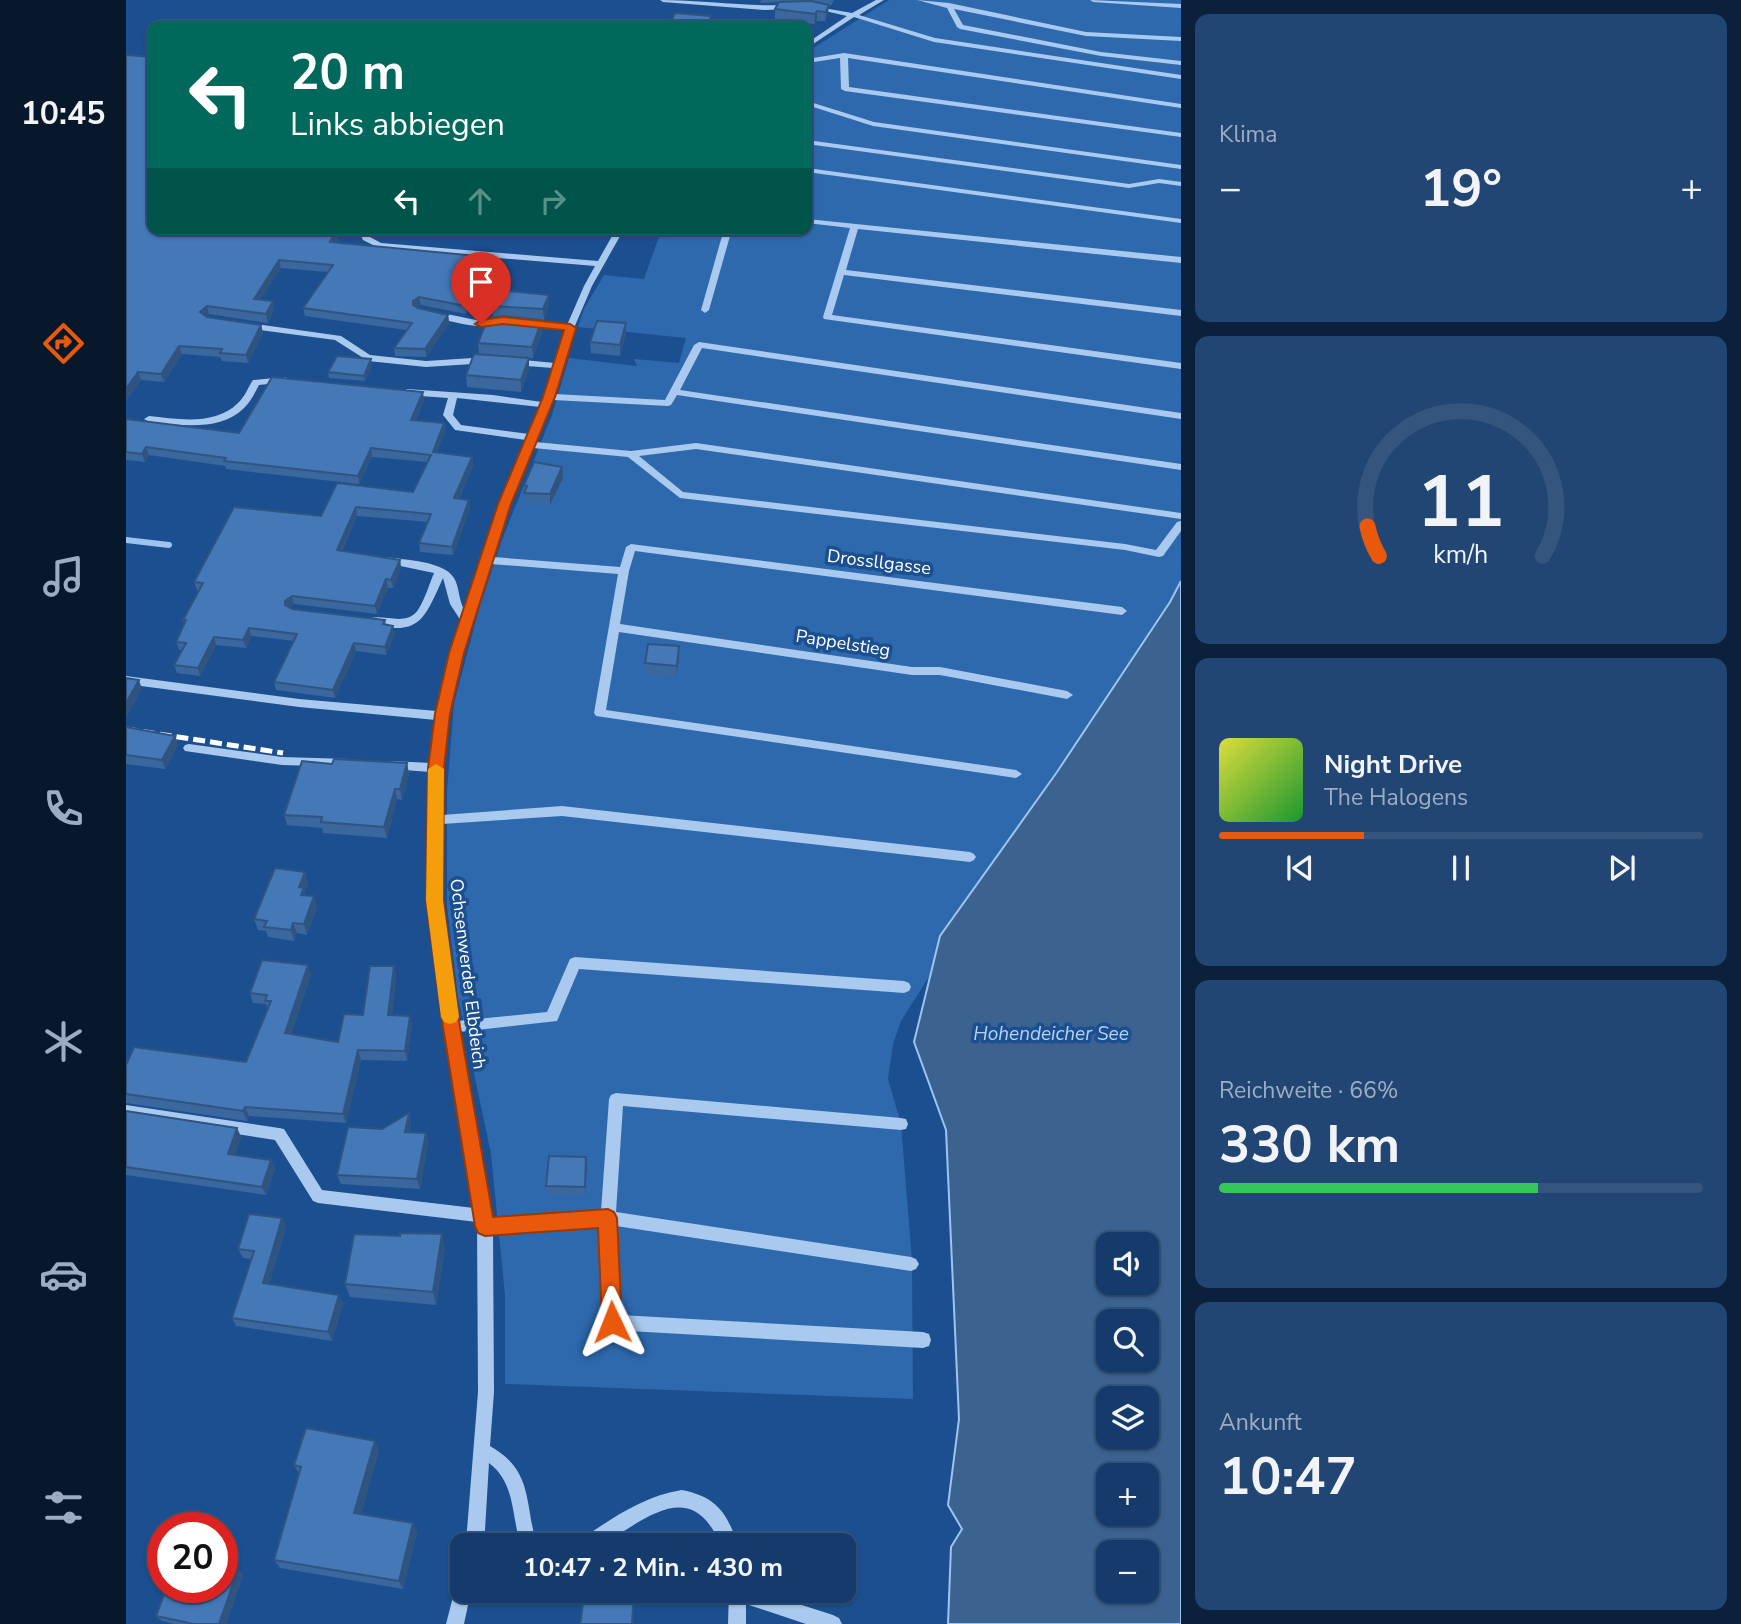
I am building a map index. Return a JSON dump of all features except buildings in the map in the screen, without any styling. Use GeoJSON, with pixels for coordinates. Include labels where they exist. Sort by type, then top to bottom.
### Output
{"type":"FeatureCollection","features":[{"type":"Feature","properties":{"kind":"street"},"geometry":{"type":"LineString","coordinates":[[663,0],[765,8],[799,6]]}},
{"type":"Feature","properties":{"kind":"street"},"geometry":{"type":"LineString","coordinates":[[812,44],[853,15],[881,0]]}},
{"type":"Feature","properties":{"kind":"street"},"geometry":{"type":"LineString","coordinates":[[920,0],[1086,34],[1181,39]]}},
{"type":"Feature","properties":{"kind":"street"},"geometry":{"type":"LineString","coordinates":[[1093,0],[1181,6]]}},
{"type":"Feature","properties":{"kind":"street"},"geometry":{"type":"LineString","coordinates":[[949,5],[960,27],[1101,54],[1181,63]]}},
{"type":"Feature","properties":{"kind":"street"},"geometry":{"type":"LineString","coordinates":[[810,6],[853,15],[934,40],[1181,77]]}},
{"type":"Feature","properties":{"kind":"street"},"geometry":{"type":"LineString","coordinates":[[844,55],[845,89],[1181,135]]}},
{"type":"Feature","properties":{"kind":"street"},"geometry":{"type":"LineString","coordinates":[[812,60],[844,55],[1181,106]]}},
{"type":"Feature","properties":{"kind":"street"},"geometry":{"type":"LineString","coordinates":[[812,105],[873,124],[1181,167]]}},
{"type":"Feature","properties":{"kind":"street"},"geometry":{"type":"LineString","coordinates":[[812,171],[1181,221]]}},
{"type":"Feature","properties":{"kind":"street"},"geometry":{"type":"LineString","coordinates":[[812,222],[855,226],[827,317],[1181,366]]}},
{"type":"Feature","properties":{"kind":"street"},"geometry":{"type":"LineString","coordinates":[[365,235],[379,245],[600,264]]}},
{"type":"Feature","properties":{"kind":"street","name":"Ochsenwerder Elbdeich"},"geometry":{"type":"LineString","coordinates":[[474,1533],[486,1392],[484,1221],[452,1027],[435,900],[436,768],[442,716],[467,621],[505,504],[548,401],[570,328],[617,235]]}},
{"type":"Feature","properties":{"kind":"street"},"geometry":{"type":"LineString","coordinates":[[705,310],[725,235]]}},
{"type":"Feature","properties":{"kind":"street"},"geometry":{"type":"LineString","coordinates":[[841,272],[1181,313]]}},
{"type":"Feature","properties":{"kind":"street"},"geometry":{"type":"LineString","coordinates":[[420,311],[481,324],[503,321],[570,328]]}},
{"type":"Feature","properties":{"kind":"street"},"geometry":{"type":"LineString","coordinates":[[232,324],[338,338],[368,358],[404,363],[474,359],[558,366]]}},
{"type":"Feature","properties":{"kind":"street"},"geometry":{"type":"LineString","coordinates":[[397,391],[548,401],[668,403],[699,345],[1181,416]]}},
{"type":"Feature","properties":{"kind":"street"},"geometry":{"type":"LineString","coordinates":[[149,419],[191,424],[209,421],[229,414],[242,405],[256,382],[275,379],[299,381]]}},
{"type":"Feature","properties":{"kind":"street"},"geometry":{"type":"LineString","coordinates":[[674,392],[1181,467]]}},
{"type":"Feature","properties":{"kind":"street"},"geometry":{"type":"LineString","coordinates":[[453,395],[448,415],[458,428],[532,441],[631,454],[696,446],[1181,516]]}},
{"type":"Feature","properties":{"kind":"street"},"geometry":{"type":"LineString","coordinates":[[631,454],[680,495],[1125,547],[1159,554],[1181,524]]}},
{"type":"Feature","properties":{"kind":"street","name":"Drossllgasse"},"geometry":{"type":"LineString","coordinates":[[624,571],[631,547],[1122,611]]}},
{"type":"Feature","properties":{"kind":"street"},"geometry":{"type":"LineString","coordinates":[[378,558],[441,570],[449,578],[453,605],[467,621]]}},
{"type":"Feature","properties":{"kind":"street"},"geometry":{"type":"LineString","coordinates":[[488,559],[624,571],[600,713],[1016,774]]}},
{"type":"Feature","properties":{"kind":"street"},"geometry":{"type":"LineString","coordinates":[[360,620],[409,624],[419,619],[425,612],[441,570]]}},
{"type":"Feature","properties":{"kind":"street","name":"Pappelstieg"},"geometry":{"type":"LineString","coordinates":[[613,627],[912,671],[940,671],[1067,695]]}},
{"type":"Feature","properties":{"kind":"street"},"geometry":{"type":"LineString","coordinates":[[126,680],[299,704],[442,716]]}},
{"type":"Feature","properties":{"kind":"street"},"geometry":{"type":"LineString","coordinates":[[189,748],[282,761],[436,768]]}},
{"type":"Feature","properties":{"kind":"street"},"geometry":{"type":"LineString","coordinates":[[434,821],[562,811],[970,857]]}},
{"type":"Feature","properties":{"kind":"street"},"geometry":{"type":"LineString","coordinates":[[452,1027],[552,1017],[575,962],[904,987]]}},
{"type":"Feature","properties":{"kind":"street"},"geometry":{"type":"LineString","coordinates":[[901,1124],[617,1099],[608,1218],[612,1322],[923,1340]]}},
{"type":"Feature","properties":{"kind":"street"},"geometry":{"type":"LineString","coordinates":[[126,1111],[279,1135],[318,1196],[484,1221],[608,1218],[911,1264]]}},
{"type":"Feature","properties":{"kind":"street"},"geometry":{"type":"LineString","coordinates":[[606,1533],[655,1503],[680,1499],[696,1502],[713,1513],[724,1533]]}},
{"type":"Feature","properties":{"kind":"street"},"geometry":{"type":"LineString","coordinates":[[455,1624],[460,1603]]}},
{"type":"Feature","properties":{"kind":"street"},"geometry":{"type":"LineString","coordinates":[[737,1624],[738,1603]]}},
{"type":"Feature","properties":{"kind":"lane"},"geometry":{"type":"LineString","coordinates":[[812,143],[1129,186],[1159,181],[1181,184]]}},
{"type":"Feature","properties":{"kind":"lane"},"geometry":{"type":"LineString","coordinates":[[855,226],[1181,260]]}},
{"type":"Feature","properties":{"kind":"lane"},"geometry":{"type":"LineString","coordinates":[[482,1450],[499,1459],[514,1479],[526,1533]]}},
{"type":"Feature","properties":{"kind":"lane"},"geometry":{"type":"LineString","coordinates":[[771,1603],[833,1624]]}},
{"type":"Feature","properties":{"kind":"shaded area"},"geometry":{"type":"Polygon","coordinates":[[[889,0],[1181,0],[1181,581],[1170,602],[1057,772],[940,936],[930,975],[901,1021],[893,1044],[888,1079],[901,1124],[912,1260],[913,1399],[505,1384],[505,1295],[491,1154],[458,997],[447,906],[447,792],[454,703],[479,609],[502,540],[552,415],[569,358],[637,366],[634,359],[679,363],[686,338],[578,327],[584,309],[604,275],[644,279],[660,235],[812,235],[812,49],[889,0]]]}},
{"type":"Feature","properties":{"kind":"water","name":"Hohendeicher See"},"geometry":{"type":"Polygon","coordinates":[[[1181,581],[1181,1624],[948,1624],[951,1547],[962,1529],[948,1505],[959,1419],[946,1130],[914,1042],[940,936],[1057,772],[1170,602],[1181,581]]]}},
{"type":"Feature","properties":{"kind":"waterway"},"geometry":{"type":"LineString","coordinates":[[126,540],[169,545]]}},
{"type":"Feature","properties":{"kind":"railway"},"geometry":{"type":"LineString","coordinates":[[126,729],[283,753]]}},
{"type":"Feature","properties":{"kind":"slow traffic"},"geometry":{"type":"LineString","coordinates":[[436,769],[435,900],[450,1017]]}},
{"type":"Feature","properties":{"kind":"route"},"geometry":{"type":"LineString","coordinates":[[481,324],[503,321],[570,328],[534,438],[505,504],[456,653],[442,714],[436,768],[435,900],[452,1027],[485,1226],[608,1218],[612,1322]]}}]}
